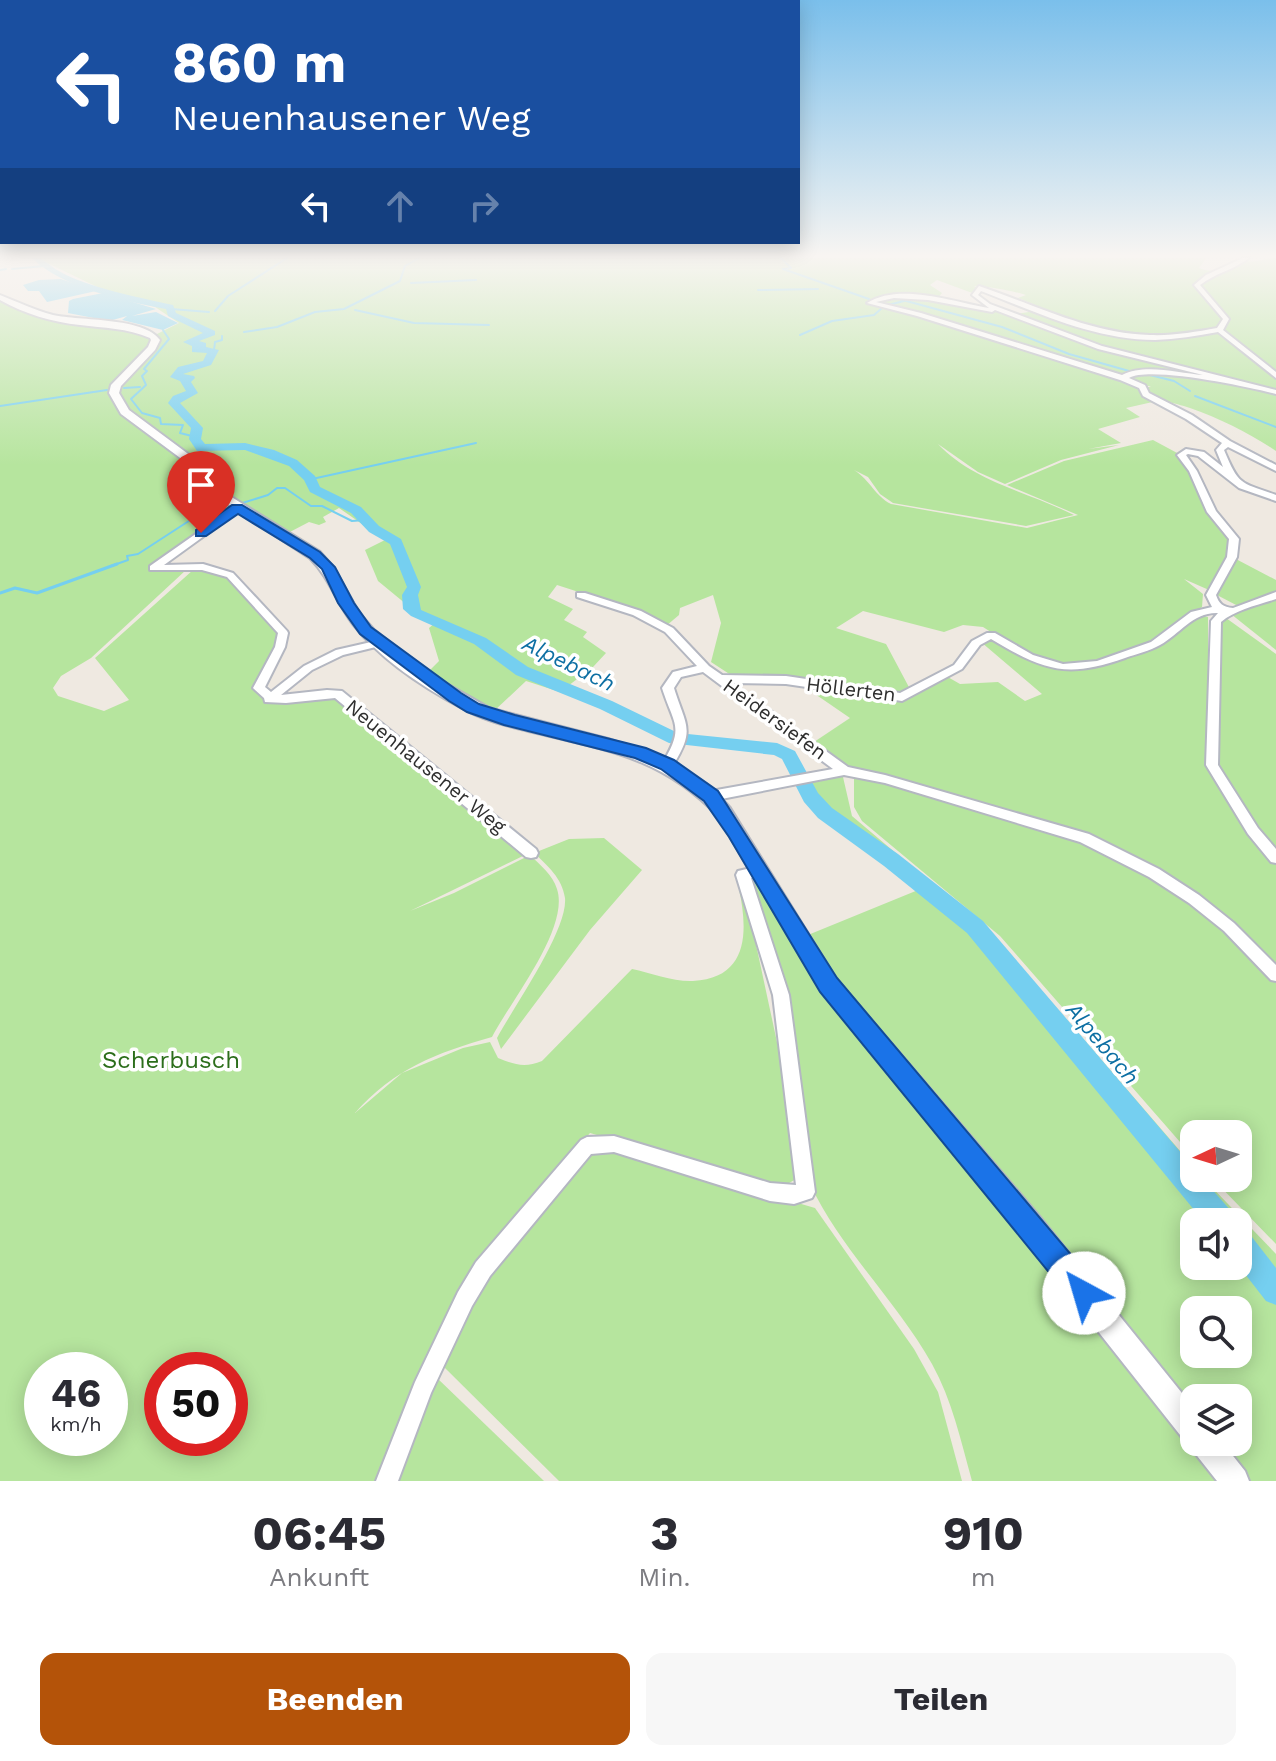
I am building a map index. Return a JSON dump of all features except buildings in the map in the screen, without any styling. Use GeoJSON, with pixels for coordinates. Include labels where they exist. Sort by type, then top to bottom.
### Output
{"type":"FeatureCollection","features":[{"type":"Feature","properties":{"kind":"main road"},"geometry":{"type":"LineString","coordinates":[[122,327],[153,336],[155,344],[116,385],[114,393],[125,412],[191,461],[208,485],[237,508],[315,555],[328,567],[355,617],[380,643],[473,708],[522,724],[628,749],[668,764],[711,796],[837,996],[1030,1225],[1180,1412]]}},
{"type":"Feature","properties":{"kind":"main road"},"geometry":{"type":"LineString","coordinates":[[1215,1456],[1235,1481]]}},
{"type":"Feature","properties":{"kind":"street"},"geometry":{"type":"LineString","coordinates":[[961,327],[1123,378],[1142,387],[1146,394],[1189,417],[1227,443],[1276,468]]}},
{"type":"Feature","properties":{"kind":"street"},"geometry":{"type":"LineString","coordinates":[[1044,327],[1100,348],[1198,371],[1218,379]]}},
{"type":"Feature","properties":{"kind":"street"},"geometry":{"type":"LineString","coordinates":[[1087,327],[1112,335],[1160,337],[1219,330],[1276,376]]}},
{"type":"Feature","properties":{"kind":"street"},"geometry":{"type":"LineString","coordinates":[[1123,378],[1141,371],[1218,379],[1276,392]]}},
{"type":"Feature","properties":{"kind":"street"},"geometry":{"type":"LineString","coordinates":[[1227,443],[1220,450],[1232,479]]}},
{"type":"Feature","properties":{"kind":"street"},"geometry":{"type":"LineString","coordinates":[[1226,612],[1214,604],[1211,595],[1232,557],[1234,539],[1212,512],[1193,471],[1181,455],[1186,451],[1201,454],[1251,491],[1276,498]]}},
{"type":"Feature","properties":{"kind":"street"},"geometry":{"type":"LineString","coordinates":[[237,508],[153,568],[216,569],[230,575],[270,616],[283,633],[283,641],[259,688],[269,699],[308,668],[340,652],[380,643]]}},
{"type":"Feature","properties":{"kind":"street","name":"Heidersiefen"},"geometry":{"type":"LineString","coordinates":[[581,595],[637,613],[669,630],[705,668],[844,771]]}},
{"type":"Feature","properties":{"kind":"street"},"geometry":{"type":"LineString","coordinates":[[1276,595],[1226,612],[1216,621],[1212,765],[1253,831],[1276,858]]}},
{"type":"Feature","properties":{"kind":"street","name":"Höllerten"},"geometry":{"type":"LineString","coordinates":[[721,679],[786,680],[902,697],[958,667],[976,643],[991,635],[1029,657],[1063,667],[1098,664],[1155,644],[1195,614],[1210,610],[1226,612]]}},
{"type":"Feature","properties":{"kind":"street","name":"Heidersiefen"},"geometry":{"type":"LineString","coordinates":[[668,764],[682,739],[683,727],[668,688],[677,674],[705,668]]}},
{"type":"Feature","properties":{"kind":"street","name":"Neuenhausener Weg"},"geometry":{"type":"LineString","coordinates":[[269,699],[281,701],[325,693],[338,694],[531,853]]}},
{"type":"Feature","properties":{"kind":"street"},"geometry":{"type":"LineString","coordinates":[[711,796],[791,778],[844,771],[885,779],[1084,838],[1154,873],[1194,899],[1229,927],[1276,975]]}},
{"type":"Feature","properties":{"kind":"street"},"geometry":{"type":"LineString","coordinates":[[387,1481],[422,1389],[477,1279],[587,1146],[614,1144],[770,1192],[794,1195],[806,1192],[781,995],[743,875],[760,871]]}},
{"type":"Feature","properties":{"kind":"green space","name":"Scherbusch"},"geometry":{"type":"Polygon","coordinates":[[[0,327],[118,327],[152,336],[153,344],[113,385],[122,413],[189,462],[205,486],[232,508],[157,562],[161,571],[186,570],[91,658],[61,676],[53,688],[58,696],[104,711],[129,700],[95,658],[193,570],[227,576],[282,633],[257,688],[265,696],[291,702],[332,695],[527,854],[410,911],[530,855],[552,879],[559,905],[555,924],[536,964],[492,1037],[434,1056],[403,1073],[463,1048],[490,1042],[498,1058],[520,1065],[536,1063],[542,1061],[632,969],[686,981],[711,978],[725,971],[735,962],[740,950],[743,921],[739,889],[743,889],[759,937],[755,940],[786,1084],[796,1179],[784,1186],[769,1185],[590,1133],[514,1222],[379,1481],[0,1481],[0,327]],[[402,1073],[370,1098],[355,1113],[402,1073]]]}},
{"type":"Feature","properties":{"kind":"green space"},"geometry":{"type":"Polygon","coordinates":[[[171,327],[1276,327],[1276,391],[1253,386],[1276,393],[1276,451],[1224,422],[1154,397],[1144,389],[1151,386],[1141,386],[1144,394],[1157,401],[1126,408],[1140,417],[1098,429],[1121,443],[1088,449],[1119,445],[1061,460],[1005,484],[978,472],[938,444],[952,457],[985,477],[1074,515],[1026,526],[893,503],[880,494],[868,477],[854,470],[881,497],[891,504],[1027,528],[1078,515],[1007,485],[1064,461],[1153,440],[1179,454],[1209,511],[1230,536],[1229,556],[1209,590],[1184,579],[1203,594],[1202,607],[1154,643],[1128,654],[1098,663],[1063,666],[1030,657],[983,627],[963,625],[944,632],[863,611],[836,628],[886,644],[911,691],[901,696],[890,696],[786,678],[737,679],[711,662],[721,623],[713,595],[680,608],[679,615],[666,626],[644,613],[557,585],[548,597],[573,609],[564,620],[587,632],[583,637],[606,653],[560,692],[526,681],[494,711],[426,674],[439,661],[429,628],[436,622],[412,609],[378,581],[365,550],[385,540],[339,508],[323,517],[326,522],[319,525],[309,522],[286,534],[222,495],[194,460],[127,412],[116,393],[118,386],[158,343],[155,335],[171,327]]]}},
{"type":"Feature","properties":{"kind":"green space"},"geometry":{"type":"Polygon","coordinates":[[[1234,558],[1276,580],[1276,592],[1238,606],[1215,594],[1234,558]]]}},
{"type":"Feature","properties":{"kind":"green space"},"geometry":{"type":"Polygon","coordinates":[[[1276,596],[1276,650],[1231,614],[1276,596]]]}},
{"type":"Feature","properties":{"kind":"green space"},"geometry":{"type":"Polygon","coordinates":[[[1199,615],[1208,617],[1208,765],[1264,851],[1276,863],[1276,968],[1188,891],[1035,820],[848,767],[814,742],[850,718],[799,683],[894,699],[946,676],[960,684],[998,682],[1025,701],[1042,694],[981,642],[995,640],[1027,658],[1050,666],[1072,669],[1095,667],[1139,651],[1199,615]]]}},
{"type":"Feature","properties":{"kind":"green space"},"geometry":{"type":"Polygon","coordinates":[[[1226,618],[1276,654],[1276,855],[1214,764],[1219,622],[1226,618]]]}},
{"type":"Feature","properties":{"kind":"green space"},"geometry":{"type":"Polygon","coordinates":[[[817,776],[843,777],[852,816],[996,938],[1180,1151],[1180,1192],[1216,1192],[1232,1208],[1180,1208],[1180,1280],[1252,1280],[1252,1229],[1276,1254],[1276,1481],[1240,1481],[1221,1456],[1252,1456],[1252,1384],[1180,1384],[1180,1404],[873,1033],[803,937],[923,888],[831,816],[797,781],[817,776]]]}},
{"type":"Feature","properties":{"kind":"green space"},"geometry":{"type":"Polygon","coordinates":[[[854,776],[1003,816],[1078,840],[1163,882],[1198,907],[1247,950],[1276,982],[1276,1244],[1252,1219],[1252,1208],[1241,1208],[1226,1192],[1252,1192],[1252,1120],[1180,1120],[1180,1142],[1000,936],[862,821],[854,807],[854,776]]]}},
{"type":"Feature","properties":{"kind":"green space"},"geometry":{"type":"Polygon","coordinates":[[[604,838],[642,870],[590,930],[501,1049],[497,1038],[538,969],[564,912],[565,898],[561,884],[534,853],[569,839],[604,838]]]}},
{"type":"Feature","properties":{"kind":"green space"},"geometry":{"type":"Polygon","coordinates":[[[755,879],[816,978],[1180,1428],[1180,1456],[1203,1456],[1223,1481],[972,1481],[951,1406],[932,1364],[837,1231],[810,1184],[750,881],[755,879]]]}},
{"type":"Feature","properties":{"kind":"green space"},"geometry":{"type":"Polygon","coordinates":[[[604,1146],[815,1208],[914,1349],[938,1392],[962,1481],[559,1481],[443,1366],[474,1292],[577,1161],[604,1146]]]}},
{"type":"Feature","properties":{"kind":"green space"},"geometry":{"type":"Polygon","coordinates":[[[436,1377],[544,1481],[391,1481],[436,1377]]]}},
{"type":"Feature","properties":{"kind":"waterway","name":"Alpebach"},"geometry":{"type":"LineString","coordinates":[[199,327],[211,333],[188,342],[202,345],[196,350],[214,350],[207,363],[182,369],[175,377],[190,378],[185,381],[192,393],[177,398],[174,403],[197,428],[195,439],[201,448],[234,445],[257,449],[293,463],[303,470],[315,489],[356,510],[374,529],[396,542],[414,587],[410,595],[411,609],[480,641],[522,671],[606,705],[675,739],[777,749],[789,755],[811,797],[825,813],[891,860],[975,927],[1210,1208]]}},
{"type":"Feature","properties":{"kind":"waterway"},"geometry":{"type":"LineString","coordinates":[[244,332],[276,327]]}},
{"type":"Feature","properties":{"kind":"waterway"},"geometry":{"type":"LineString","coordinates":[[800,335],[818,327]]}},
{"type":"Feature","properties":{"kind":"waterway"},"geometry":{"type":"LineString","coordinates":[[1002,327],[1069,354],[1129,371]]}},
{"type":"Feature","properties":{"kind":"waterway"},"geometry":{"type":"LineString","coordinates":[[163,330],[169,339],[144,369],[147,371],[142,376],[146,385],[131,399],[142,413],[160,418],[161,424],[183,425],[180,433],[196,437]]}},
{"type":"Feature","properties":{"kind":"waterway"},"geometry":{"type":"LineString","coordinates":[[214,350],[215,342],[222,340],[222,336]]}},
{"type":"Feature","properties":{"kind":"waterway"},"geometry":{"type":"LineString","coordinates":[[1146,374],[1174,381],[1190,391]]}},
{"type":"Feature","properties":{"kind":"waterway"},"geometry":{"type":"LineString","coordinates":[[124,388],[140,387]]}},
{"type":"Feature","properties":{"kind":"waterway"},"geometry":{"type":"LineString","coordinates":[[0,406],[107,390]]}},
{"type":"Feature","properties":{"kind":"waterway"},"geometry":{"type":"LineString","coordinates":[[1195,396],[1276,427]]}},
{"type":"Feature","properties":{"kind":"waterway"},"geometry":{"type":"LineString","coordinates":[[312,479],[476,443]]}},
{"type":"Feature","properties":{"kind":"waterway"},"geometry":{"type":"LineString","coordinates":[[239,504],[268,495],[277,488],[285,488],[311,506],[322,506],[352,521],[365,520]]}},
{"type":"Feature","properties":{"kind":"waterway"},"geometry":{"type":"LineString","coordinates":[[111,566],[128,560],[127,556],[138,554],[195,517],[225,509]]}},
{"type":"Feature","properties":{"kind":"waterway"},"geometry":{"type":"LineString","coordinates":[[0,593],[15,588],[37,593],[117,564]]}},
{"type":"Feature","properties":{"kind":"waterway","name":"Alpebach"},"geometry":{"type":"LineString","coordinates":[[1252,1260],[1276,1291]]}},
{"type":"Feature","properties":{"kind":"route"},"geometry":{"type":"LineString","coordinates":[[201,533],[237,508],[315,555],[328,567],[346,603],[365,630],[432,682],[473,708],[545,730],[640,753],[668,764],[711,796],[724,812],[829,985],[1084,1293]]}}]}
